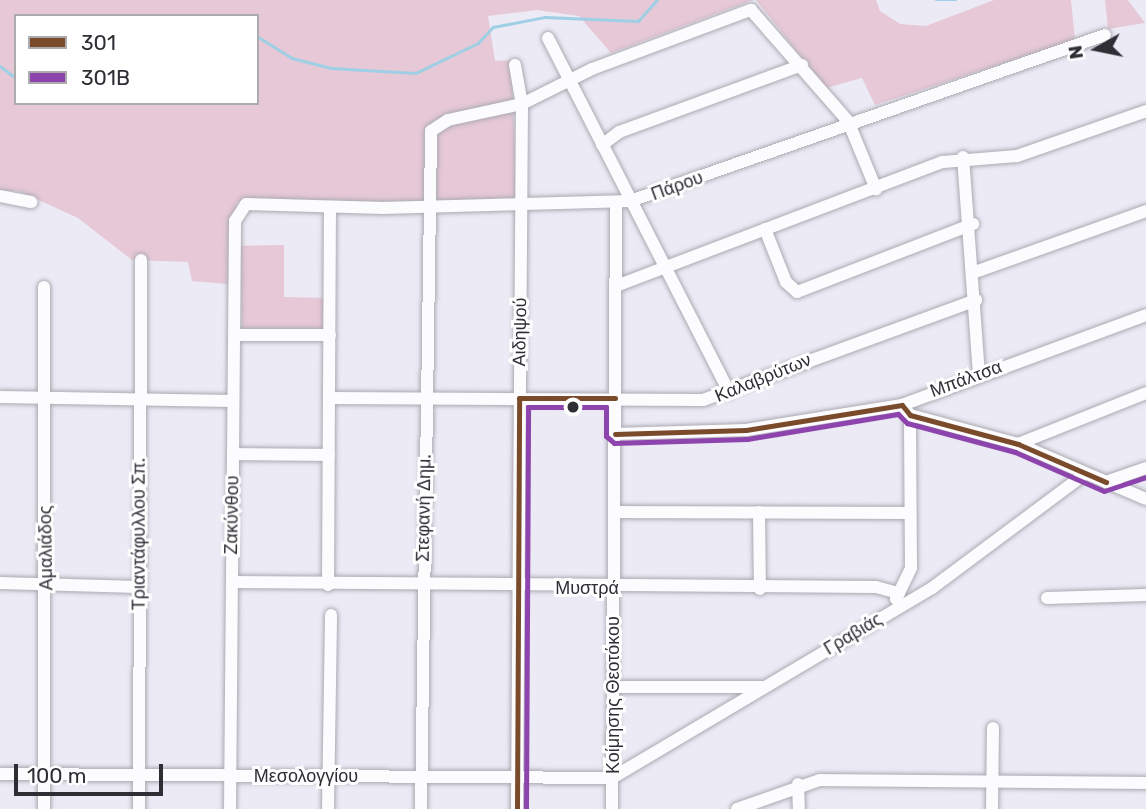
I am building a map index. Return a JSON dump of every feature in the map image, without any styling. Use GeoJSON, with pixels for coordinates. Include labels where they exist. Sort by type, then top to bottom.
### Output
{"type":"FeatureCollection","features":[{"type":"Feature","properties":{"kind":"street"},"geometry":{"type":"LineString","coordinates":[[522,104],[567,79],[737,13],[758,13],[848,121],[876,189]]}},
{"type":"Feature","properties":{"kind":"street","name":"Πάρου"},"geometry":{"type":"LineString","coordinates":[[235,221],[246,204],[330,207],[630,201],[848,121],[1105,35]]}},
{"type":"Feature","properties":{"kind":"street"},"geometry":{"type":"LineString","coordinates":[[548,38],[729,391]]}},
{"type":"Feature","properties":{"kind":"street","name":"Αιδηψού"},"geometry":{"type":"LineString","coordinates":[[515,65],[522,104],[517,809]]}},
{"type":"Feature","properties":{"kind":"street"},"geometry":{"type":"LineString","coordinates":[[602,145],[619,132],[802,65]]}},
{"type":"Feature","properties":{"kind":"street","name":"Στεφανή Δημ."},"geometry":{"type":"LineString","coordinates":[[421,809],[427,206],[431,131],[458,117],[522,104]]}},
{"type":"Feature","properties":{"kind":"street"},"geometry":{"type":"LineString","coordinates":[[615,286],[963,158],[1017,156],[1146,111]]}},
{"type":"Feature","properties":{"kind":"street"},"geometry":{"type":"LineString","coordinates":[[963,158],[972,224],[979,374]]}},
{"type":"Feature","properties":{"kind":"street"},"geometry":{"type":"LineString","coordinates":[[0,196],[31,202]]}},
{"type":"Feature","properties":{"kind":"street","name":"Κοίμησης Θεοτόκου"},"geometry":{"type":"LineString","coordinates":[[612,809],[616,203]]}},
{"type":"Feature","properties":{"kind":"street"},"geometry":{"type":"LineString","coordinates":[[328,585],[330,207]]}},
{"type":"Feature","properties":{"kind":"street"},"geometry":{"type":"LineString","coordinates":[[975,272],[1146,211]]}},
{"type":"Feature","properties":{"kind":"street","name":"Ζακύνθου"},"geometry":{"type":"LineString","coordinates":[[230,809],[235,221]]}},
{"type":"Feature","properties":{"kind":"street"},"geometry":{"type":"LineString","coordinates":[[765,229],[786,282],[797,292],[972,224]]}},
{"type":"Feature","properties":{"kind":"street","name":"Τριαντάφυλλου Σπ."},"geometry":{"type":"LineString","coordinates":[[139,809],[141,260]]}},
{"type":"Feature","properties":{"kind":"street","name":"Αμαλιάδος"},"geometry":{"type":"LineString","coordinates":[[44,287],[44,809]]}},
{"type":"Feature","properties":{"kind":"street","name":"Καλαβρύτων"},"geometry":{"type":"LineString","coordinates":[[330,398],[703,400],[976,300]]}},
{"type":"Feature","properties":{"kind":"street","name":"Μπάλτσα"},"geometry":{"type":"LineString","coordinates":[[615,434],[746,430],[906,410],[979,374],[1146,315]]}},
{"type":"Feature","properties":{"kind":"street"},"geometry":{"type":"LineString","coordinates":[[234,335],[330,335]]}},
{"type":"Feature","properties":{"kind":"street"},"geometry":{"type":"LineString","coordinates":[[1018,444],[1146,393]]}},
{"type":"Feature","properties":{"kind":"street"},"geometry":{"type":"LineString","coordinates":[[0,397],[233,401]]}},
{"type":"Feature","properties":{"kind":"street"},"geometry":{"type":"LineString","coordinates":[[895,609],[911,568],[906,410],[1018,444],[1146,499]]}},
{"type":"Feature","properties":{"kind":"street"},"geometry":{"type":"LineString","coordinates":[[233,454],[329,455]]}},
{"type":"Feature","properties":{"kind":"street"},"geometry":{"type":"LineString","coordinates":[[1106,482],[1146,468]]}},
{"type":"Feature","properties":{"kind":"street","name":"Γραβιάς"},"geometry":{"type":"LineString","coordinates":[[612,778],[895,609],[1085,474]]}},
{"type":"Feature","properties":{"kind":"street"},"geometry":{"type":"LineString","coordinates":[[614,512],[909,513]]}},
{"type":"Feature","properties":{"kind":"street"},"geometry":{"type":"LineString","coordinates":[[760,512],[760,589]]}},
{"type":"Feature","properties":{"kind":"street","name":"Μυστρά"},"geometry":{"type":"LineString","coordinates":[[232,582],[520,588],[876,587],[899,593]]}},
{"type":"Feature","properties":{"kind":"street"},"geometry":{"type":"LineString","coordinates":[[0,583],[138,587]]}},
{"type":"Feature","properties":{"kind":"street"},"geometry":{"type":"LineString","coordinates":[[1047,598],[1146,595]]}},
{"type":"Feature","properties":{"kind":"street"},"geometry":{"type":"LineString","coordinates":[[328,809],[331,615]]}},
{"type":"Feature","properties":{"kind":"street"},"geometry":{"type":"LineString","coordinates":[[613,687],[764,687]]}},
{"type":"Feature","properties":{"kind":"street"},"geometry":{"type":"LineString","coordinates":[[992,809],[993,728]]}},
{"type":"Feature","properties":{"kind":"street","name":"Μεσολογγίου"},"geometry":{"type":"LineString","coordinates":[[0,774],[612,778]]}},
{"type":"Feature","properties":{"kind":"street"},"geometry":{"type":"LineString","coordinates":[[742,807],[798,784],[1146,783]]}},
{"type":"Feature","properties":{"kind":"street"},"geometry":{"type":"LineString","coordinates":[[798,784],[799,809]]}},
{"type":"Feature","properties":{"kind":"shaded area"},"geometry":{"type":"Polygon","coordinates":[[[0,0],[753,0],[611,53],[579,16],[537,10],[488,16],[495,61],[511,60],[517,200],[237,202],[232,246],[284,245],[284,297],[328,298],[329,331],[242,331],[241,285],[192,281],[188,262],[132,260],[78,218],[19,191],[0,191],[0,0]]]}},
{"type":"Feature","properties":{"kind":"shaded area"},"geometry":{"type":"Polygon","coordinates":[[[756,0],[876,0],[880,11],[900,24],[926,26],[994,0],[1071,0],[1075,40],[875,105],[862,78],[826,88],[756,0]]]}},
{"type":"Feature","properties":{"kind":"shaded area"},"geometry":{"type":"Polygon","coordinates":[[[1105,0],[1128,0],[1145,23],[1108,29],[1105,0]]]}},
{"type":"Feature","properties":{"kind":"waterway"},"geometry":{"type":"LineString","coordinates":[[259,37],[292,58],[331,68],[416,73],[478,43],[493,27],[545,17],[638,21],[657,0]]}},
{"type":"Feature","properties":{"kind":"waterway"},"geometry":{"type":"LineString","coordinates":[[936,0],[956,0]]}},
{"type":"Feature","properties":{"kind":"waterway"},"geometry":{"type":"LineString","coordinates":[[0,66],[14,76]]}},
{"type":"Feature","properties":{"kind":"transit line","name":"301"},"geometry":{"type":"LineString","coordinates":[[519,398],[615,398]]}},
{"type":"Feature","properties":{"kind":"transit line","name":"301"},"geometry":{"type":"LineString","coordinates":[[517,809],[519,398]]}},
{"type":"Feature","properties":{"kind":"transit line","name":"301"},"geometry":{"type":"LineString","coordinates":[[902,405],[910,415],[1018,444],[1106,482]]}},
{"type":"Feature","properties":{"kind":"transit line","name":"301"},"geometry":{"type":"LineString","coordinates":[[615,434],[746,430],[902,405]]}},
{"type":"Feature","properties":{"kind":"transit line","name":"301B"},"geometry":{"type":"LineString","coordinates":[[526,809],[528,407],[606,407],[606,436],[614,443],[747,439],[898,414],[907,423],[1015,452],[1104,491],[1146,477]]}}]}
